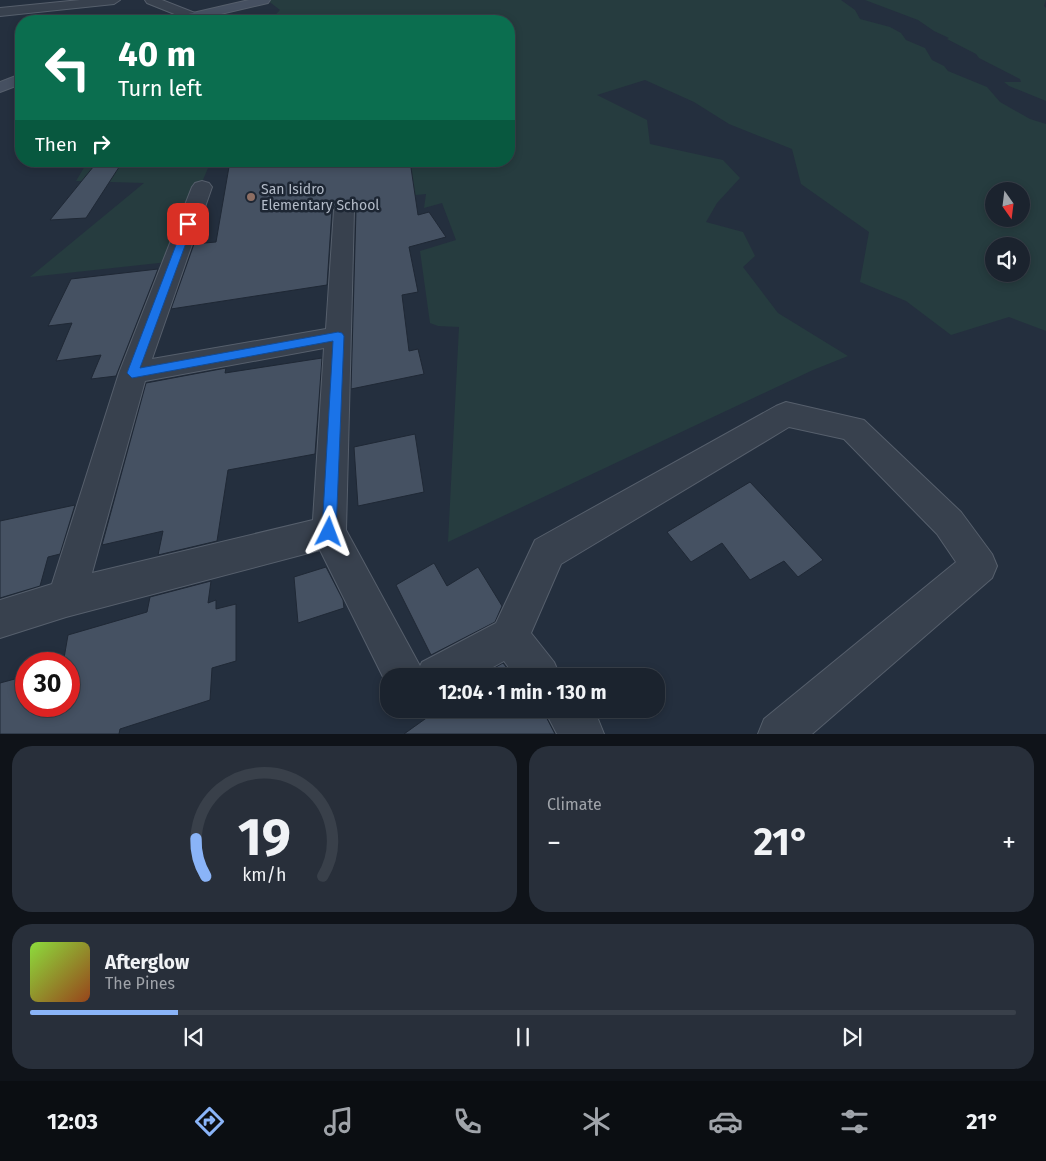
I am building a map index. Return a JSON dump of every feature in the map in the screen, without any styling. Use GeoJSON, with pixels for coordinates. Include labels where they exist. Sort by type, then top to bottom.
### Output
{"type":"FeatureCollection","features":[{"type":"Feature","properties":{"kind":"street"},"geometry":{"type":"LineString","coordinates":[[0,12],[114,0]]}},
{"type":"Feature","properties":{"kind":"street"},"geometry":{"type":"LineString","coordinates":[[151,0],[189,15]]}},
{"type":"Feature","properties":{"kind":"street"},"geometry":{"type":"LineString","coordinates":[[196,15],[264,0]]}},
{"type":"Feature","properties":{"kind":"street"},"geometry":{"type":"LineString","coordinates":[[0,87],[15,81]]}},
{"type":"Feature","properties":{"kind":"street"},"geometry":{"type":"LineString","coordinates":[[66,598],[132,373],[202,187]]}},
{"type":"Feature","properties":{"kind":"street"},"geometry":{"type":"LineString","coordinates":[[344,210],[329,532],[400,668]]}},
{"type":"Feature","properties":{"kind":"street"},"geometry":{"type":"LineString","coordinates":[[132,373],[338,336]]}},
{"type":"Feature","properties":{"kind":"street"},"geometry":{"type":"LineString","coordinates":[[451,668],[510,637],[548,552],[786,414],[852,429],[950,523],[980,566],[779,734]]}},
{"type":"Feature","properties":{"kind":"street"},"geometry":{"type":"LineString","coordinates":[[0,619],[66,598],[329,532]]}},
{"type":"Feature","properties":{"kind":"street"},"geometry":{"type":"LineString","coordinates":[[510,637],[534,668]]}},
{"type":"Feature","properties":{"kind":"street"},"geometry":{"type":"LineString","coordinates":[[571,718],[584,734]]}},
{"type":"Feature","properties":{"kind":"green space"},"geometry":{"type":"Polygon","coordinates":[[[267,0],[841,0],[855,10],[860,19],[890,27],[901,33],[906,40],[925,48],[932,60],[944,66],[948,71],[987,87],[1000,102],[1030,119],[1046,124],[1046,331],[1009,317],[951,335],[906,301],[860,282],[869,232],[801,184],[792,149],[729,124],[694,102],[645,80],[597,95],[647,120],[650,144],[723,160],[740,178],[717,203],[706,222],[743,232],[755,256],[743,267],[778,313],[848,356],[813,370],[448,542],[459,327],[438,326],[430,323],[420,251],[456,240],[442,203],[424,208],[426,194],[395,197],[399,167],[515,167],[515,15],[275,15],[280,10],[267,0]]]}},
{"type":"Feature","properties":{"kind":"green space"},"geometry":{"type":"Polygon","coordinates":[[[865,0],[1046,0],[1044,6],[1046,8],[1046,101],[1009,86],[1004,82],[1021,82],[1020,79],[979,58],[976,54],[947,39],[949,38],[918,20],[865,0]]]}},
{"type":"Feature","properties":{"kind":"green space"},"geometry":{"type":"Polygon","coordinates":[[[84,167],[208,167],[168,262],[30,277],[144,183],[76,181],[84,167]]]}},
{"type":"Feature","properties":{"kind":"building"},"geometry":{"type":"Polygon","coordinates":[[[93,167],[119,167],[86,218],[50,220],[93,167]]]}},
{"type":"Feature","properties":{"kind":"building"},"geometry":{"type":"Polygon","coordinates":[[[229,167],[411,167],[418,215],[429,212],[446,237],[409,247],[418,292],[402,295],[409,351],[418,349],[424,374],[351,389],[356,210],[352,205],[345,202],[336,204],[332,210],[327,285],[171,309],[194,244],[216,242],[229,167]]]}},
{"type":"Feature","properties":{"kind":"building"},"geometry":{"type":"Polygon","coordinates":[[[158,269],[116,376],[91,379],[101,355],[56,361],[72,323],[48,326],[71,279],[158,269]]]}},
{"type":"Feature","properties":{"kind":"building"},"geometry":{"type":"Polygon","coordinates":[[[322,358],[315,454],[228,470],[217,541],[158,555],[163,531],[102,545],[146,383],[226,368],[225,373],[322,358]]]}},
{"type":"Feature","properties":{"kind":"building"},"geometry":{"type":"Polygon","coordinates":[[[415,434],[424,492],[358,506],[354,447],[415,434]]]}},
{"type":"Feature","properties":{"kind":"building"},"geometry":{"type":"Polygon","coordinates":[[[750,482],[823,560],[798,577],[784,561],[750,580],[722,543],[691,562],[667,532],[750,482]]]}},
{"type":"Feature","properties":{"kind":"building"},"geometry":{"type":"Polygon","coordinates":[[[75,505],[60,554],[48,557],[40,586],[0,598],[0,521],[75,505]]]}},
{"type":"Feature","properties":{"kind":"building"},"geometry":{"type":"Polygon","coordinates":[[[434,563],[447,586],[478,567],[502,606],[495,622],[431,655],[396,585],[434,563]]]}},
{"type":"Feature","properties":{"kind":"building"},"geometry":{"type":"Polygon","coordinates":[[[326,567],[343,600],[344,608],[298,623],[294,577],[326,567]]]}},
{"type":"Feature","properties":{"kind":"building"},"geometry":{"type":"Polygon","coordinates":[[[211,581],[208,603],[216,600],[216,609],[236,604],[236,661],[212,668],[210,700],[120,729],[119,734],[0,734],[0,683],[15,679],[15,717],[80,717],[80,652],[65,652],[68,635],[147,612],[150,597],[211,581]]]}},
{"type":"Feature","properties":{"kind":"building"},"geometry":{"type":"Polygon","coordinates":[[[503,663],[507,668],[494,668],[503,663]]]}},
{"type":"Feature","properties":{"kind":"building"},"geometry":{"type":"Polygon","coordinates":[[[426,718],[547,718],[555,734],[404,734],[426,718]]]}},
{"type":"Feature","properties":{"kind":"place","name":"San Isidro Elementary School"},"geometry":{"type":"Point","coordinates":[251,197]}},
{"type":"Feature","properties":{"kind":"route"},"geometry":{"type":"LineString","coordinates":[[188,224],[132,373],[338,336],[329,532]]}}]}
